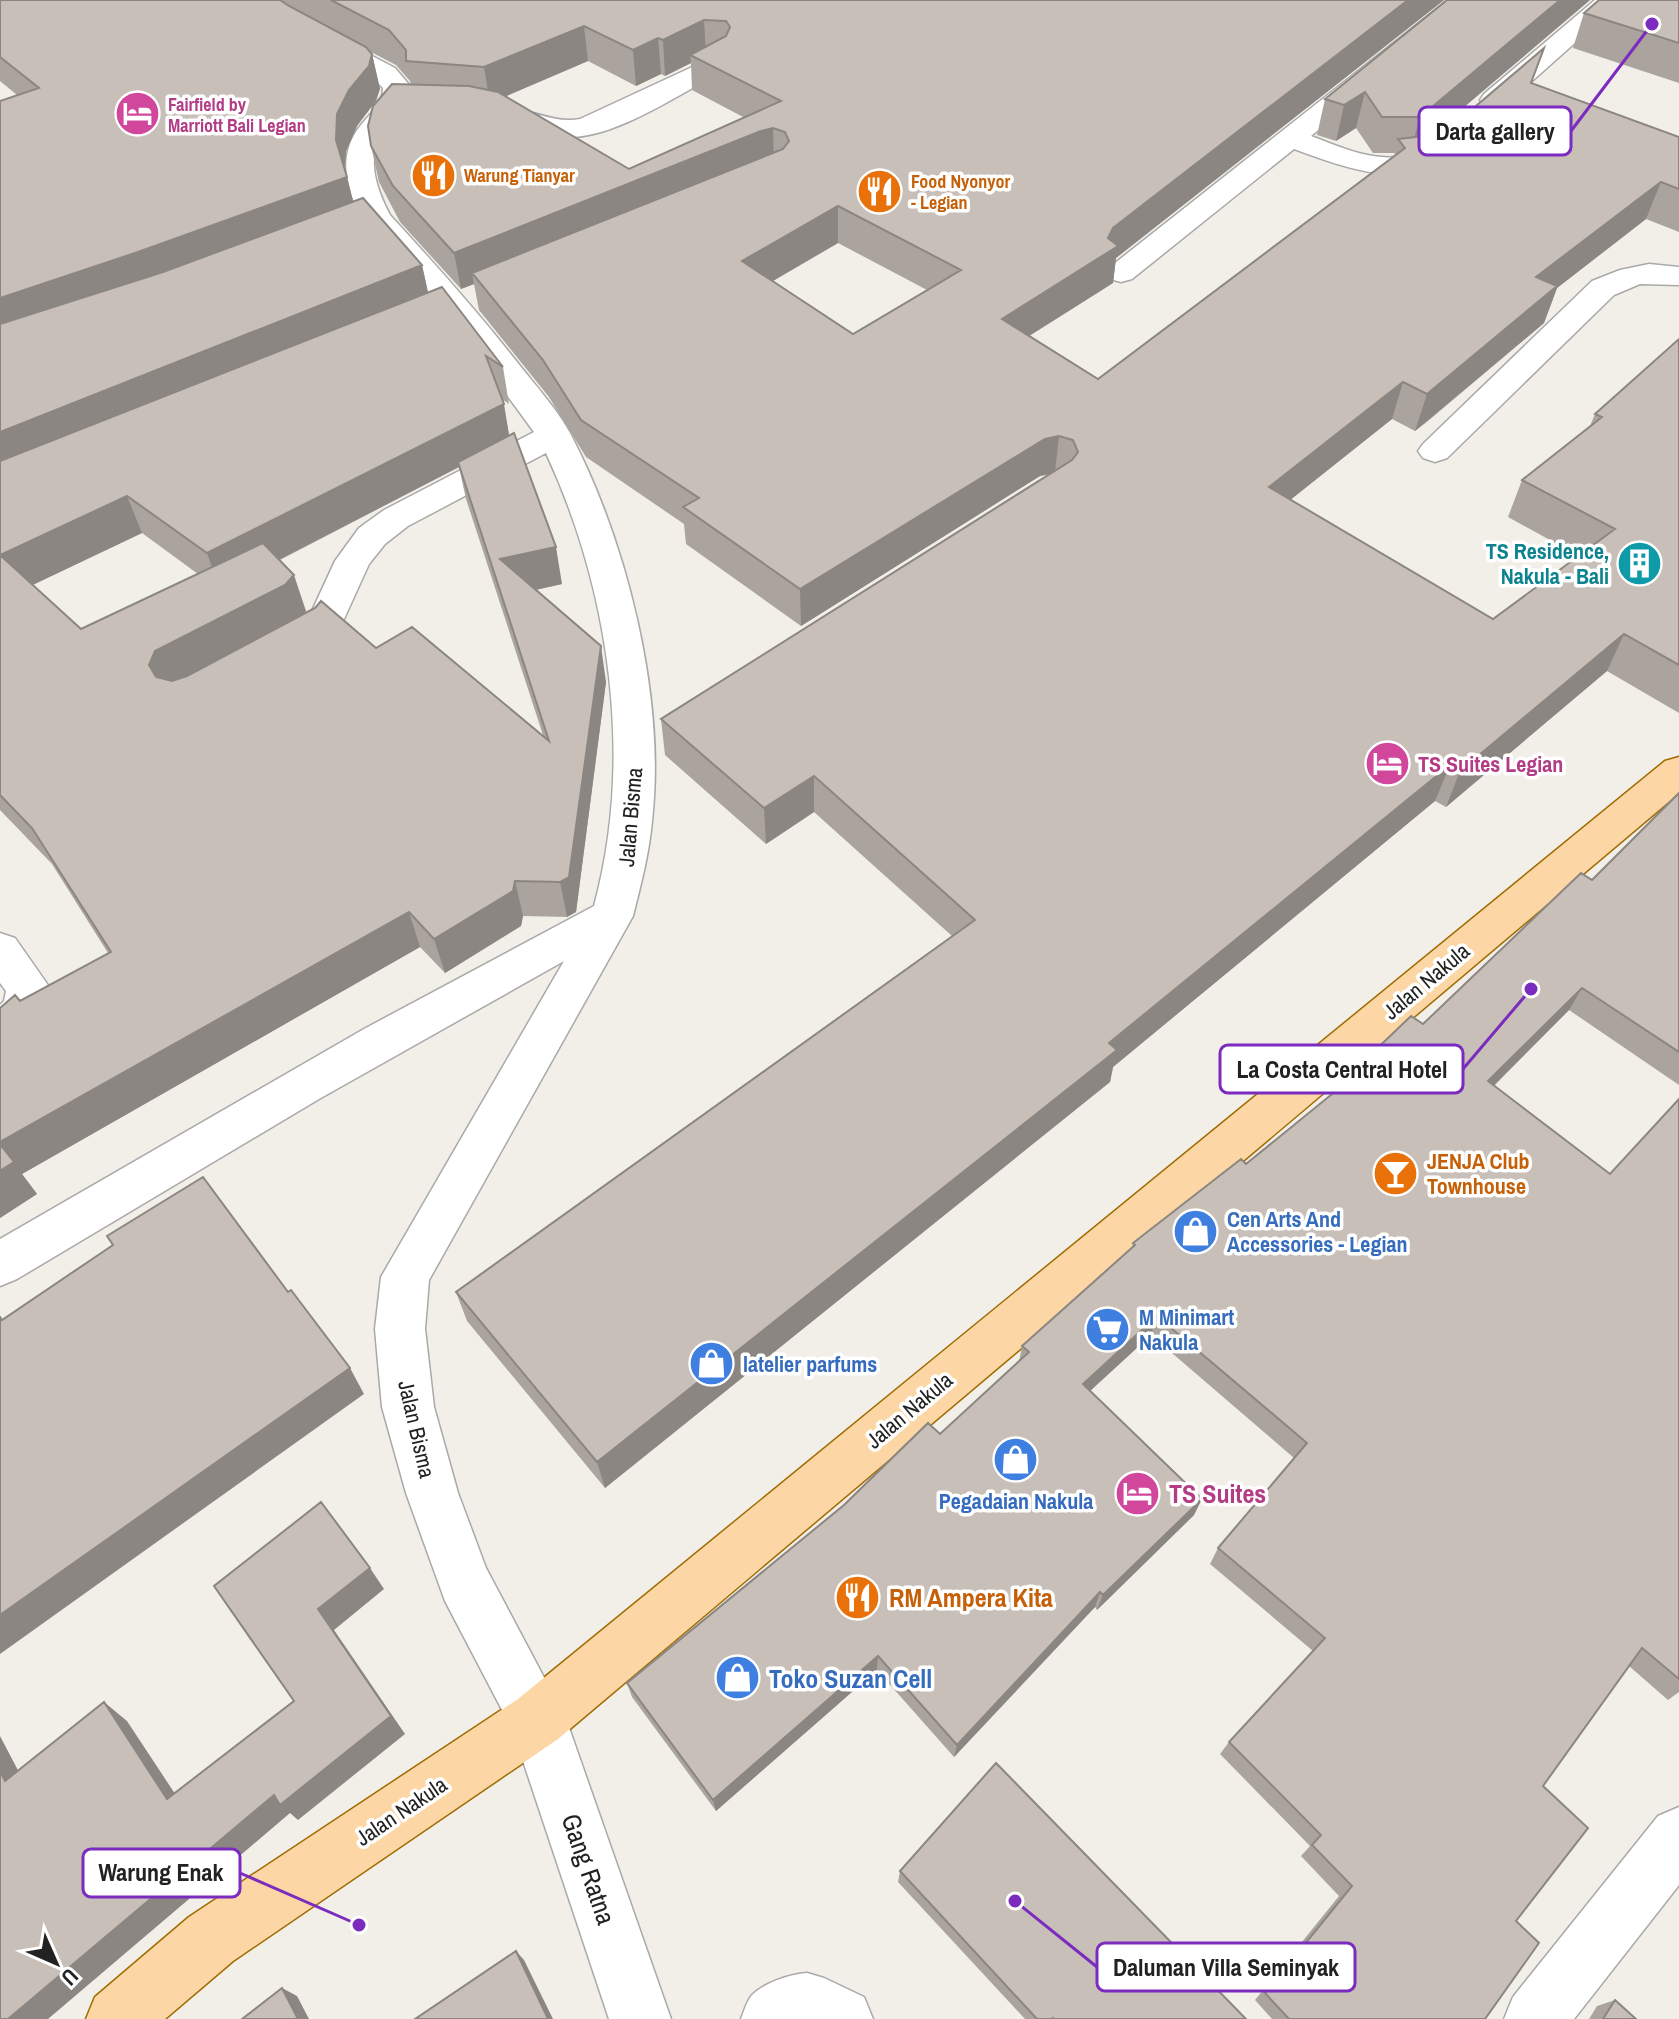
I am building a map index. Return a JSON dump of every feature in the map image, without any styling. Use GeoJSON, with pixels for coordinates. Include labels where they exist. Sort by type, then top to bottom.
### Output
{"type":"FeatureCollection","features":[{"type":"Feature","properties":{"kind":"main road","name":"Jalan Nakula"},"geometry":{"type":"LineString","coordinates":[[117,2019],[211,1939],[538,1719],[1679,771]]}},
{"type":"Feature","properties":{"kind":"street","name":"Jalan Bisma"},"geometry":{"type":"LineString","coordinates":[[257,0],[308,33],[385,74],[397,87],[397,100],[406,108],[366,137],[359,159],[363,224],[456,304],[554,435],[580,493],[614,601],[626,666],[650,742],[625,876],[612,916],[445,1204],[405,1277],[403,1290],[400,1329],[408,1407],[432,1493],[464,1582],[538,1719]]}},
{"type":"Feature","properties":{"kind":"street"},"geometry":{"type":"LineString","coordinates":[[1121,273],[1464,0]]}},
{"type":"Feature","properties":{"kind":"street"},"geometry":{"type":"LineString","coordinates":[[1290,138],[1389,168],[1421,162],[1610,0]]}},
{"type":"Feature","properties":{"kind":"street"},"geometry":{"type":"LineString","coordinates":[[475,111],[564,129],[579,129],[716,64]]}},
{"type":"Feature","properties":{"kind":"street"},"geometry":{"type":"LineString","coordinates":[[1435,451],[1603,288],[1622,277],[1643,273],[1679,276]]}},
{"type":"Feature","properties":{"kind":"street"},"geometry":{"type":"LineString","coordinates":[[253,665],[312,633],[326,621],[353,561],[372,536],[396,518],[554,435]]}},
{"type":"Feature","properties":{"kind":"street"},"geometry":{"type":"LineString","coordinates":[[0,1264],[357,1053],[493,977],[612,916]]}},
{"type":"Feature","properties":{"kind":"street"},"geometry":{"type":"LineString","coordinates":[[0,950],[28,988],[25,1009],[0,1031]]}},
{"type":"Feature","properties":{"kind":"street","name":"Gang Ratna"},"geometry":{"type":"LineString","coordinates":[[538,1719],[640,2019]]}},
{"type":"Feature","properties":{"kind":"street"},"geometry":{"type":"LineString","coordinates":[[1535,2019],[1679,1837]]}},
{"type":"Feature","properties":{"kind":"street"},"geometry":{"type":"LineString","coordinates":[[772,2019],[797,2005],[818,2004],[842,2019]]}},
{"type":"Feature","properties":{"kind":"building"},"geometry":{"type":"Polygon","coordinates":[[[0,0],[280,0],[366,47],[372,54],[369,66],[349,90],[337,114],[336,140],[347,177],[0,298],[0,101],[39,88],[0,57],[0,0]]]}},
{"type":"Feature","properties":{"kind":"building"},"geometry":{"type":"Polygon","coordinates":[[[331,0],[1408,0],[1113,228],[1108,238],[1118,246],[1002,319],[1098,379],[1405,148],[1398,139],[1443,134],[1544,48],[1531,83],[1679,137],[1679,189],[1661,182],[1536,277],[1557,286],[1427,394],[1403,382],[1269,487],[1493,619],[1615,529],[1522,480],[1602,417],[1595,414],[1679,339],[1679,665],[1624,634],[1460,771],[1450,765],[1109,1043],[1117,1050],[597,1462],[456,1292],[975,920],[814,776],[764,808],[661,719],[1072,460],[1078,452],[1073,440],[1059,436],[1045,439],[800,589],[683,507],[699,498],[581,420],[543,360],[472,273],[783,149],[789,141],[785,132],[773,128],[761,131],[454,253],[393,186],[371,146],[368,126],[373,106],[392,84],[469,86],[498,92],[629,169],[781,101],[690,55],[726,36],[730,27],[726,21],[704,20],[663,40],[658,38],[633,50],[584,26],[484,67],[406,61],[406,50],[389,30],[331,0]],[[838,206],[742,261],[853,334],[961,270],[838,206]]]}},
{"type":"Feature","properties":{"kind":"building"},"geometry":{"type":"Polygon","coordinates":[[[1447,0],[1560,0],[1420,117],[1382,117],[1365,92],[1344,105],[1325,99],[1447,0]]]}},
{"type":"Feature","properties":{"kind":"building"},"geometry":{"type":"Polygon","coordinates":[[[1599,0],[1679,0],[1679,43],[1584,13],[1599,0]]]}},
{"type":"Feature","properties":{"kind":"building"},"geometry":{"type":"Polygon","coordinates":[[[363,198],[422,265],[0,432],[0,324],[163,272],[363,198]]]}},
{"type":"Feature","properties":{"kind":"building"},"geometry":{"type":"Polygon","coordinates":[[[442,287],[503,367],[486,356],[504,404],[207,553],[127,496],[0,555],[0,461],[442,287]]]}},
{"type":"Feature","properties":{"kind":"building"},"geometry":{"type":"Polygon","coordinates":[[[514,433],[556,547],[500,559],[601,646],[569,877],[560,882],[515,881],[513,891],[434,939],[409,912],[0,1142],[0,1008],[15,995],[20,1001],[111,952],[32,828],[0,795],[0,555],[81,629],[263,543],[294,575],[285,585],[155,651],[149,665],[156,677],[172,681],[187,676],[315,608],[321,601],[376,648],[412,627],[549,741],[458,462],[514,433]]]}},
{"type":"Feature","properties":{"kind":"building"},"geometry":{"type":"Polygon","coordinates":[[[1679,793],[1679,1052],[1582,988],[1488,1081],[1610,1174],[1679,1099],[1679,1679],[1642,1648],[1543,1786],[1588,1828],[1516,1921],[1539,1943],[1485,2019],[1289,2019],[1265,1993],[1352,1886],[1312,1845],[1321,1835],[1229,1742],[1325,1638],[1218,1548],[1307,1443],[1157,1316],[1083,1384],[1202,1499],[1103,1595],[1100,1592],[957,1745],[878,1656],[713,1800],[627,1683],[844,1505],[928,1423],[940,1434],[1029,1352],[1022,1346],[1135,1245],[1133,1243],[1241,1159],[1246,1164],[1369,1064],[1365,1060],[1411,1016],[1423,1024],[1581,873],[1592,880],[1679,793]]]}},
{"type":"Feature","properties":{"kind":"building"},"geometry":{"type":"Polygon","coordinates":[[[0,1144],[14,1162],[0,1171],[0,1144]]]}},
{"type":"Feature","properties":{"kind":"building"},"geometry":{"type":"Polygon","coordinates":[[[203,1177],[288,1292],[291,1290],[350,1368],[0,1615],[0,1317],[2,1320],[113,1245],[107,1236],[203,1177]]]}},
{"type":"Feature","properties":{"kind":"building"},"geometry":{"type":"Polygon","coordinates":[[[321,1502],[370,1568],[318,1609],[391,1716],[280,1805],[274,1795],[8,2019],[0,2019],[0,1771],[5,1781],[104,1702],[167,1799],[294,1701],[214,1586],[321,1502]]]}},
{"type":"Feature","properties":{"kind":"building"},"geometry":{"type":"Polygon","coordinates":[[[996,1763],[1246,2019],[1037,2019],[900,1871],[996,1763]]]}},
{"type":"Feature","properties":{"kind":"building"},"geometry":{"type":"Polygon","coordinates":[[[516,1951],[548,2019],[415,2019],[516,1951]]]}},
{"type":"Feature","properties":{"kind":"building"},"geometry":{"type":"Polygon","coordinates":[[[282,1988],[298,2019],[242,2019],[282,1988]]]}},
{"type":"Feature","properties":{"kind":"building"},"geometry":{"type":"Polygon","coordinates":[[[1615,2000],[1636,2019],[1603,2019],[1615,2000]]]}},
{"type":"Feature","properties":{"kind":"place","name":"Darta gallery"},"geometry":{"type":"Point","coordinates":[1652,24]}},
{"type":"Feature","properties":{"kind":"place","name":"Fairfield by Marriott Bali Legian"},"geometry":{"type":"Point","coordinates":[137,114]}},
{"type":"Feature","properties":{"kind":"place","name":"Warung Tianyar"},"geometry":{"type":"Point","coordinates":[433,175]}},
{"type":"Feature","properties":{"kind":"place","name":"Food Nyonyor - Legian"},"geometry":{"type":"Point","coordinates":[880,191]}},
{"type":"Feature","properties":{"kind":"place","name":"TS Residence, Nakula - Bali"},"geometry":{"type":"Point","coordinates":[1640,564]}},
{"type":"Feature","properties":{"kind":"place","name":"TS Suites Legian"},"geometry":{"type":"Point","coordinates":[1387,764]}},
{"type":"Feature","properties":{"kind":"place","name":"La Costa Central Hotel"},"geometry":{"type":"Point","coordinates":[1531,989]}},
{"type":"Feature","properties":{"kind":"place","name":"JENJA Club Townhouse"},"geometry":{"type":"Point","coordinates":[1396,1174]}},
{"type":"Feature","properties":{"kind":"place","name":"Cen Arts And Accessories - Legian"},"geometry":{"type":"Point","coordinates":[1196,1232]}},
{"type":"Feature","properties":{"kind":"place","name":"M Minimart Nakula"},"geometry":{"type":"Point","coordinates":[1108,1330]}},
{"type":"Feature","properties":{"kind":"place","name":"latelier parfums"},"geometry":{"type":"Point","coordinates":[712,1364]}},
{"type":"Feature","properties":{"kind":"place","name":"Pegadaian Nakula"},"geometry":{"type":"Point","coordinates":[1016,1460]}},
{"type":"Feature","properties":{"kind":"place","name":"TS Suites"},"geometry":{"type":"Point","coordinates":[1138,1493]}},
{"type":"Feature","properties":{"kind":"place","name":"RM Ampera Kita"},"geometry":{"type":"Point","coordinates":[858,1597]}},
{"type":"Feature","properties":{"kind":"place","name":"Toko Suzan Cell"},"geometry":{"type":"Point","coordinates":[738,1678]}},
{"type":"Feature","properties":{"kind":"place","name":"Daluman Villa Seminyak"},"geometry":{"type":"Point","coordinates":[1015,1901]}},
{"type":"Feature","properties":{"kind":"place","name":"Warung Enak"},"geometry":{"type":"Point","coordinates":[359,1925]}}]}
